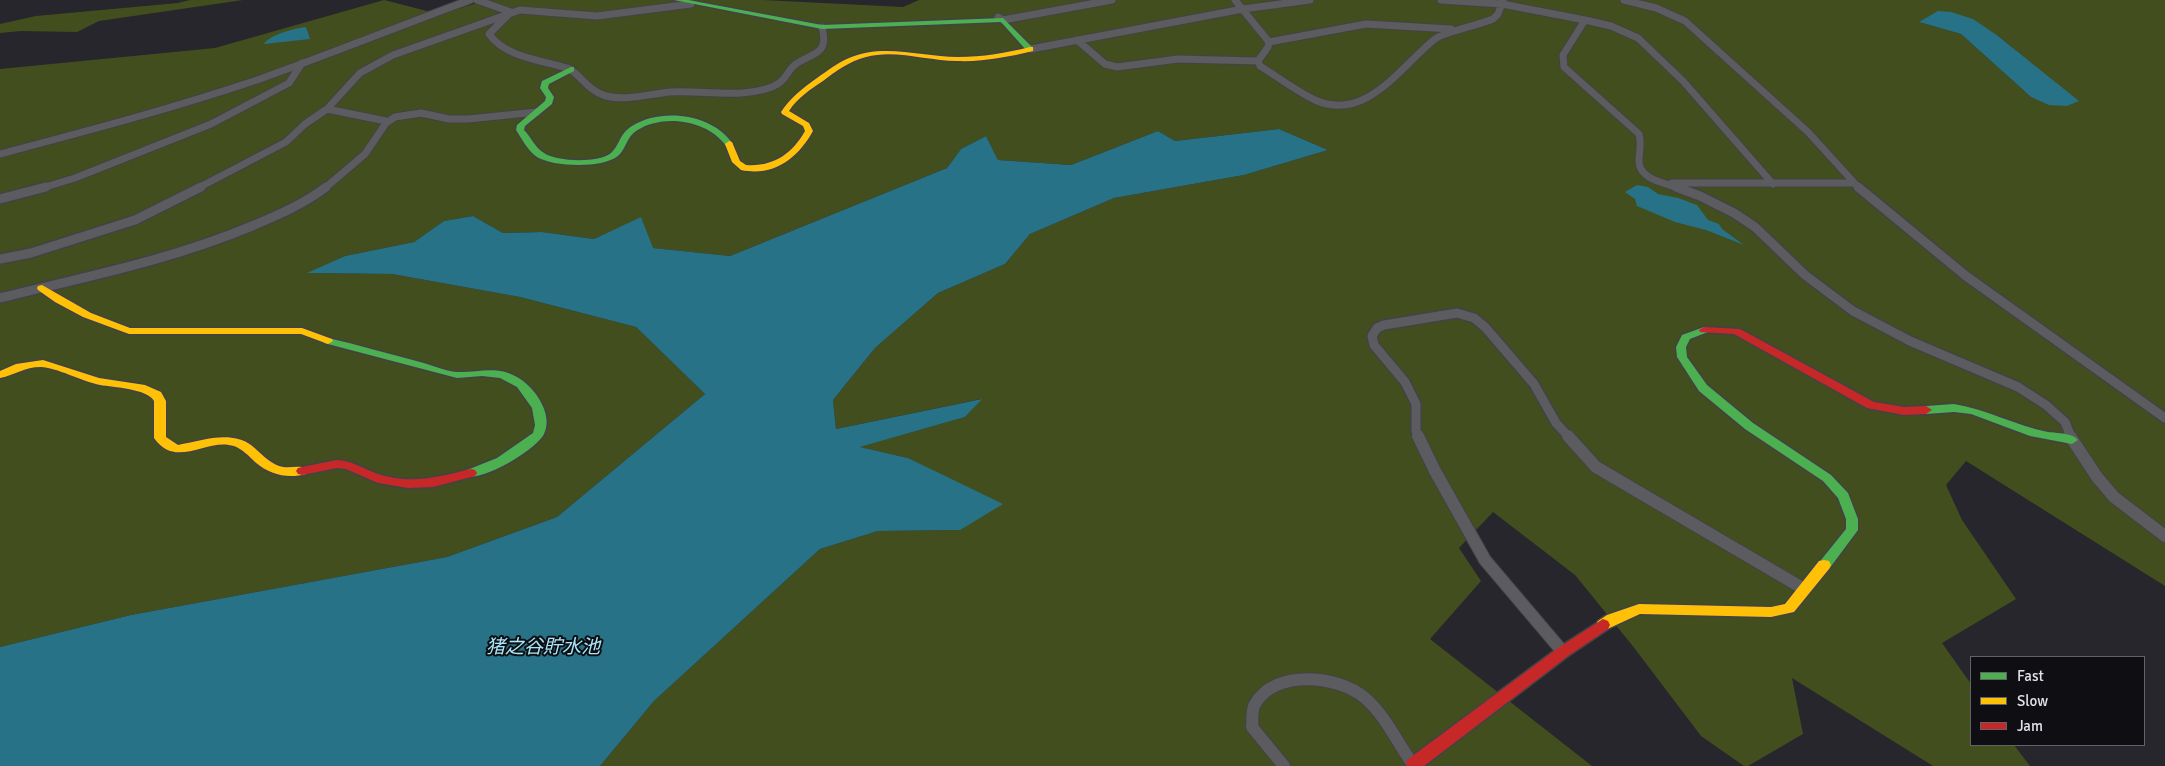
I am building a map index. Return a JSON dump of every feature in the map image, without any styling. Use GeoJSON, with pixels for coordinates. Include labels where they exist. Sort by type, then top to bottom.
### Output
{"type":"FeatureCollection","features":[{"type":"Feature","properties":{"kind":"street"},"geometry":{"type":"LineString","coordinates":[[0,154],[145,114],[302,63],[470,0]]}},
{"type":"Feature","properties":{"kind":"street"},"geometry":{"type":"LineString","coordinates":[[477,0],[511,12]]}},
{"type":"Feature","properties":{"kind":"street"},"geometry":{"type":"LineString","coordinates":[[678,0],[691,4],[729,8],[797,24],[822,27],[1001,18],[1112,0]]}},
{"type":"Feature","properties":{"kind":"street"},"geometry":{"type":"LineString","coordinates":[[1234,0],[1269,42]]}},
{"type":"Feature","properties":{"kind":"street"},"geometry":{"type":"LineString","coordinates":[[571,69],[544,84],[544,88],[550,97],[549,102],[521,125],[520,130],[544,158],[581,162],[614,156],[622,141],[638,126],[657,120],[672,120],[700,123],[718,129],[724,134],[737,163],[744,168],[753,168],[767,166],[792,155],[800,146],[808,131],[806,125],[785,112],[789,104],[841,64],[857,56],[884,52],[958,59],[1014,54],[1031,49],[1243,9],[1310,0]]}},
{"type":"Feature","properties":{"kind":"street"},"geometry":{"type":"LineString","coordinates":[[1441,0],[1503,2],[1611,26],[1638,38],[1683,81],[1773,184]]}},
{"type":"Feature","properties":{"kind":"street"},"geometry":{"type":"LineString","coordinates":[[1624,0],[1672,15],[1690,25],[1808,132],[1853,183],[1890,215],[1966,276],[2165,418]]}},
{"type":"Feature","properties":{"kind":"street"},"geometry":{"type":"LineString","coordinates":[[1077,40],[1106,64],[1117,68],[1178,59],[1258,62],[1266,70],[1315,100],[1332,106],[1353,105],[1362,102],[1402,72],[1437,37],[1494,19],[1503,2]]}},
{"type":"Feature","properties":{"kind":"street"},"geometry":{"type":"LineString","coordinates":[[0,259],[69,242],[135,220],[247,164],[286,142],[305,124],[328,109],[360,73],[375,63],[393,55],[520,10],[597,16],[691,4]]}},
{"type":"Feature","properties":{"kind":"street"},"geometry":{"type":"LineString","coordinates":[[511,12],[489,34],[491,40],[499,46],[551,65],[571,69],[593,90],[615,98],[671,92],[747,94],[786,78],[792,72],[794,65],[815,55],[824,47],[826,39],[822,27]]}},
{"type":"Feature","properties":{"kind":"street"},"geometry":{"type":"LineString","coordinates":[[1001,18],[1031,49]]}},
{"type":"Feature","properties":{"kind":"street"},"geometry":{"type":"LineString","coordinates":[[1585,20],[1563,55],[1564,67],[1638,134],[1642,142],[1638,164],[1640,170],[1646,176],[1719,205],[1748,223],[1805,275],[1853,311],[1910,341],[2018,387],[2046,405],[2065,422],[2072,440],[2097,477],[2114,496],[2165,536]]}},
{"type":"Feature","properties":{"kind":"street"},"geometry":{"type":"LineString","coordinates":[[1269,42],[1366,24],[1456,30]]}},
{"type":"Feature","properties":{"kind":"street"},"geometry":{"type":"LineString","coordinates":[[1258,62],[1268,47],[1269,42]]}},
{"type":"Feature","properties":{"kind":"street"},"geometry":{"type":"LineString","coordinates":[[0,199],[75,178],[211,124],[289,84],[302,63]]}},
{"type":"Feature","properties":{"kind":"street"},"geometry":{"type":"LineString","coordinates":[[328,109],[386,122]]}},
{"type":"Feature","properties":{"kind":"street"},"geometry":{"type":"LineString","coordinates":[[0,298],[214,241],[269,219],[311,198],[365,153],[378,137],[386,122],[398,116],[419,112],[456,119],[537,112]]}},
{"type":"Feature","properties":{"kind":"street"},"geometry":{"type":"LineString","coordinates":[[1662,183],[1853,183]]}},
{"type":"Feature","properties":{"kind":"street"},"geometry":{"type":"LineString","coordinates":[[0,375],[16,367],[44,363],[97,382],[144,389],[157,395],[160,401],[160,438],[169,446],[177,449],[189,449],[232,442],[246,448],[263,464],[277,470],[295,472],[337,464],[348,465],[382,480],[408,484],[433,484],[491,468],[510,458],[539,434],[543,420],[538,405],[515,380],[506,376],[479,372],[457,374],[339,345],[302,331],[128,331],[87,315],[59,300],[42,288]]}},
{"type":"Feature","properties":{"kind":"street"},"geometry":{"type":"LineString","coordinates":[[1563,652],[1485,560],[1435,471],[1416,431],[1416,404],[1405,382],[1374,345],[1372,336],[1377,328],[1384,325],[1449,314],[1474,318],[1485,327],[1534,384],[1556,423],[1596,467],[1804,588]]}},
{"type":"Feature","properties":{"kind":"street"},"geometry":{"type":"LineString","coordinates":[[1284,766],[1252,727],[1254,706],[1267,690],[1284,682],[1312,678],[1345,685],[1364,696],[1382,717],[1414,766],[1563,652],[1612,619],[1639,609],[1771,612],[1789,608],[1852,530],[1852,519],[1844,496],[1827,478],[1749,426],[1703,388],[1682,357],[1681,346],[1686,337],[1698,331],[1710,328],[1736,331],[1871,405],[1904,411],[1954,408],[1973,411],[2034,433],[2072,440]]}},
{"type":"Feature","properties":{"kind":"green space"},"geometry":{"type":"Polygon","coordinates":[[[190,0],[243,0],[99,21],[77,32],[21,31],[0,33],[0,24],[36,16],[178,3],[190,0]]]}},
{"type":"Feature","properties":{"kind":"green space"},"geometry":{"type":"Polygon","coordinates":[[[384,0],[427,11],[457,9],[488,0],[763,0],[903,7],[919,0],[2165,0],[2165,586],[1966,461],[1946,485],[1962,520],[2016,599],[1942,643],[1970,683],[1970,746],[2015,746],[2030,766],[1933,766],[1792,678],[1803,734],[1748,766],[1744,766],[1701,736],[1632,645],[1575,575],[1493,512],[1459,548],[1481,581],[1430,639],[1592,766],[600,766],[654,701],[820,549],[878,531],[960,530],[931,470],[908,458],[859,447],[965,417],[981,399],[836,429],[833,400],[875,348],[938,293],[1005,264],[1030,234],[1114,198],[1244,175],[1328,150],[1279,129],[1175,141],[1158,131],[1071,165],[998,160],[986,136],[961,149],[947,168],[730,256],[652,248],[641,218],[594,239],[542,232],[503,233],[473,216],[444,221],[414,242],[345,256],[309,273],[392,274],[520,297],[636,327],[705,394],[557,517],[447,557],[131,615],[0,647],[0,69],[215,48],[384,0]],[[1919,22],[1961,34],[2031,97],[2078,101],[1998,36],[1919,22]]]}},
{"type":"Feature","properties":{"kind":"water"},"geometry":{"type":"Polygon","coordinates":[[[1938,11],[1951,12],[1973,19],[1998,36],[2079,101],[2067,106],[2049,105],[2031,97],[1961,34],[1919,22],[1938,11]]]}},
{"type":"Feature","properties":{"kind":"water"},"geometry":{"type":"Polygon","coordinates":[[[306,27],[310,39],[264,44],[271,38],[289,30],[306,27]]]}},
{"type":"Feature","properties":{"kind":"water","name":"猪之谷貯水池"},"geometry":{"type":"Polygon","coordinates":[[[1279,129],[1328,150],[1244,175],[1114,198],[1030,234],[1005,264],[938,293],[875,348],[833,400],[836,429],[982,399],[965,417],[860,447],[908,458],[1003,504],[960,530],[878,531],[820,549],[654,701],[600,766],[0,766],[0,647],[131,615],[447,557],[557,517],[705,394],[636,327],[520,297],[392,274],[307,273],[345,256],[414,242],[444,221],[473,216],[503,233],[542,232],[594,239],[641,217],[653,248],[730,256],[947,168],[961,149],[986,136],[998,160],[1071,165],[1158,131],[1175,141],[1279,129]]]}},
{"type":"Feature","properties":{"kind":"water"},"geometry":{"type":"Polygon","coordinates":[[[1637,185],[1648,187],[1658,194],[1678,198],[1697,205],[1708,220],[1719,224],[1722,229],[1744,245],[1706,230],[1675,222],[1637,206],[1635,199],[1625,192],[1637,185]]]}},
{"type":"Feature","properties":{"kind":"traffic: fast"},"geometry":{"type":"LineString","coordinates":[[677,0],[822,27],[1003,20],[1030,49]]}},
{"type":"Feature","properties":{"kind":"traffic: fast"},"geometry":{"type":"LineString","coordinates":[[571,69],[545,83],[544,88],[550,97],[549,102],[521,125],[520,130],[535,151],[542,156],[568,162],[601,160],[616,153],[624,137],[634,128],[650,121],[662,119],[689,120],[702,123],[714,128],[723,135],[729,144]]}},
{"type":"Feature","properties":{"kind":"traffic: fast"},"geometry":{"type":"LineString","coordinates":[[1704,330],[1686,337],[1681,347],[1682,357],[1703,388],[1749,426],[1827,478],[1844,496],[1852,519],[1852,530],[1824,565]]}},
{"type":"Feature","properties":{"kind":"traffic: fast"},"geometry":{"type":"LineString","coordinates":[[328,341],[457,375],[500,374],[513,379],[521,385],[538,408],[541,417],[539,433],[508,458],[471,473]]}},
{"type":"Feature","properties":{"kind":"traffic: fast"},"geometry":{"type":"LineString","coordinates":[[1926,410],[1954,408],[1973,411],[2034,433],[2072,440]]}},
{"type":"Feature","properties":{"kind":"traffic: slow"},"geometry":{"type":"LineString","coordinates":[[729,144],[736,162],[744,168],[772,165],[785,159],[796,151],[809,131],[806,125],[785,112],[791,104],[798,96],[835,69],[851,59],[866,54],[894,53],[950,59],[970,59],[1000,56],[1030,49]]}},
{"type":"Feature","properties":{"kind":"traffic: slow"},"geometry":{"type":"LineString","coordinates":[[42,288],[59,300],[87,315],[129,331],[302,331],[328,341]]}},
{"type":"Feature","properties":{"kind":"traffic: slow"},"geometry":{"type":"LineString","coordinates":[[0,375],[16,367],[43,363],[97,381],[145,389],[157,395],[160,401],[160,438],[169,446],[177,449],[232,441],[248,448],[268,466],[277,470],[288,472],[302,471]]}},
{"type":"Feature","properties":{"kind":"traffic: slow"},"geometry":{"type":"LineString","coordinates":[[1603,625],[1612,619],[1639,609],[1771,612],[1789,608],[1824,565]]}},
{"type":"Feature","properties":{"kind":"traffic: jam"},"geometry":{"type":"LineString","coordinates":[[1704,330],[1736,331],[1871,405],[1904,411],[1926,410]]}},
{"type":"Feature","properties":{"kind":"traffic: jam"},"geometry":{"type":"LineString","coordinates":[[302,471],[337,464],[348,465],[382,480],[408,484],[433,483],[471,473]]}},
{"type":"Feature","properties":{"kind":"traffic: jam"},"geometry":{"type":"LineString","coordinates":[[1413,765],[1563,652],[1603,625]]}}]}
